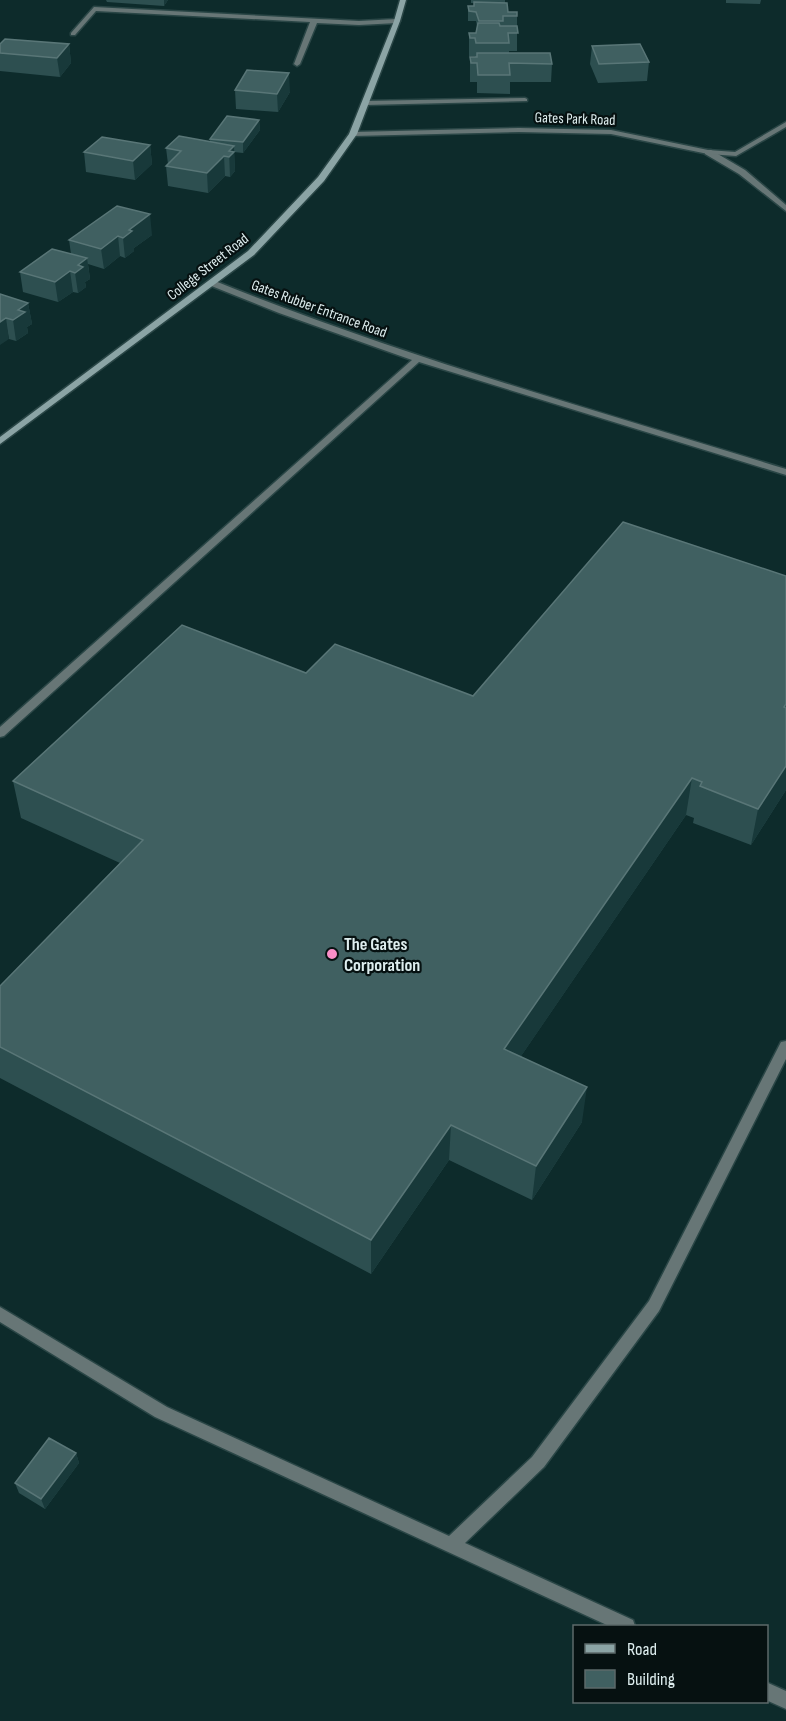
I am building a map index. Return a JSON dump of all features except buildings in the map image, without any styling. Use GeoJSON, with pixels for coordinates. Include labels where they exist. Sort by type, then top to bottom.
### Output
{"type":"FeatureCollection","features":[{"type":"Feature","properties":{"kind":"street","name":"College Street Road"},"geometry":{"type":"LineString","coordinates":[[0,441],[251,253],[314,188],[353,134],[403,0]]}},
{"type":"Feature","properties":{"kind":"street"},"geometry":{"type":"LineString","coordinates":[[73,34],[94,9],[359,23],[397,21]]}},
{"type":"Feature","properties":{"kind":"street"},"geometry":{"type":"LineString","coordinates":[[297,64],[314,21]]}},
{"type":"Feature","properties":{"kind":"street"},"geometry":{"type":"LineString","coordinates":[[365,103],[525,100]]}},
{"type":"Feature","properties":{"kind":"street","name":"Gates Park Road"},"geometry":{"type":"LineString","coordinates":[[353,134],[519,130],[611,132],[708,152],[736,154],[786,124]]}},
{"type":"Feature","properties":{"kind":"street"},"geometry":{"type":"LineString","coordinates":[[708,152],[742,172],[786,208]]}},
{"type":"Feature","properties":{"kind":"street","name":"Gates Rubber Entrance Road"},"geometry":{"type":"LineString","coordinates":[[212,283],[256,302],[417,360],[786,472]]}},
{"type":"Feature","properties":{"kind":"street"},"geometry":{"type":"LineString","coordinates":[[0,733],[417,360]]}},
{"type":"Feature","properties":{"kind":"street"},"geometry":{"type":"LineString","coordinates":[[451,1545],[538,1462],[654,1306],[786,1046]]}},
{"type":"Feature","properties":{"kind":"street"},"geometry":{"type":"LineString","coordinates":[[0,1314],[161,1412],[625,1625]]}},
{"type":"Feature","properties":{"kind":"street"},"geometry":{"type":"LineString","coordinates":[[768,1692],[786,1700]]}},
{"type":"Feature","properties":{"kind":"place","name":"The Gates Corporation"},"geometry":{"type":"Point","coordinates":[332,954]}}]}
